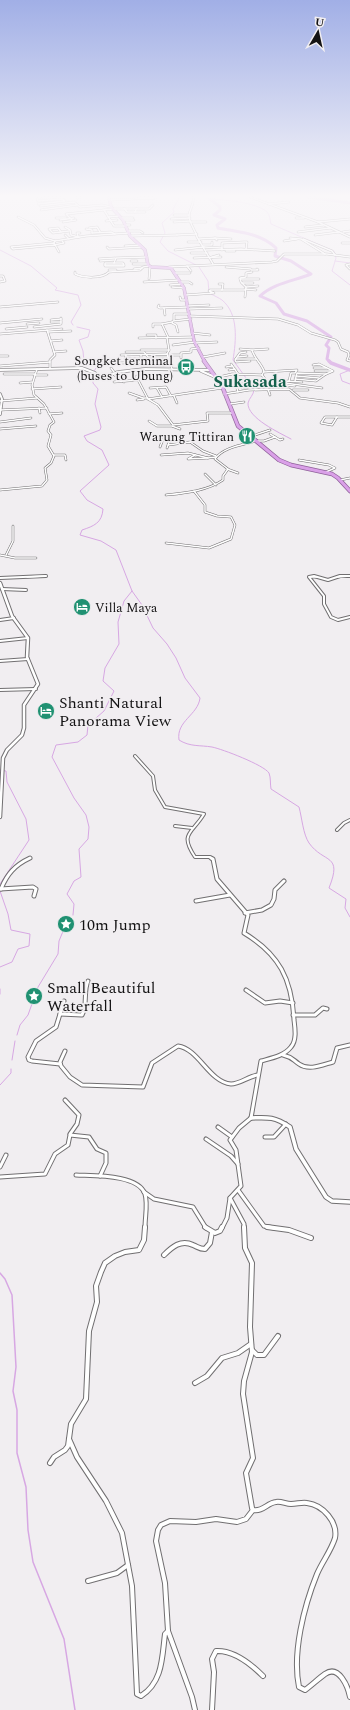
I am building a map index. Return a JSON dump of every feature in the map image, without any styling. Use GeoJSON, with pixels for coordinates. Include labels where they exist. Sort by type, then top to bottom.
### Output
{"type":"FeatureCollection","features":[{"type":"Feature","properties":{"kind":"highway"},"geometry":{"type":"LineString","coordinates":[[177,277],[182,284],[186,295],[192,333],[195,342],[210,370],[210,374],[215,377],[222,388],[239,427],[252,436],[277,459],[336,476],[350,491]]}},
{"type":"Feature","properties":{"kind":"street"},"geometry":{"type":"LineString","coordinates":[[80,277],[92,277]]}},
{"type":"Feature","properties":{"kind":"street"},"geometry":{"type":"LineString","coordinates":[[240,279],[246,277]]}},
{"type":"Feature","properties":{"kind":"street"},"geometry":{"type":"LineString","coordinates":[[240,279],[259,279]]}},
{"type":"Feature","properties":{"kind":"street"},"geometry":{"type":"LineString","coordinates":[[240,279],[246,287],[258,286]]}},
{"type":"Feature","properties":{"kind":"street"},"geometry":{"type":"LineString","coordinates":[[144,282],[182,284]]}},
{"type":"Feature","properties":{"kind":"street"},"geometry":{"type":"LineString","coordinates":[[172,287],[189,282],[192,284]]}},
{"type":"Feature","properties":{"kind":"street"},"geometry":{"type":"LineString","coordinates":[[242,283],[253,283]]}},
{"type":"Feature","properties":{"kind":"street"},"geometry":{"type":"LineString","coordinates":[[170,285],[182,284]]}},
{"type":"Feature","properties":{"kind":"street"},"geometry":{"type":"LineString","coordinates":[[219,284],[223,284],[222,290]]}},
{"type":"Feature","properties":{"kind":"street"},"geometry":{"type":"LineString","coordinates":[[245,296],[246,287]]}},
{"type":"Feature","properties":{"kind":"street"},"geometry":{"type":"LineString","coordinates":[[186,295],[214,293],[209,290],[256,290]]}},
{"type":"Feature","properties":{"kind":"street"},"geometry":{"type":"LineString","coordinates":[[180,297],[181,300],[187,300]]}},
{"type":"Feature","properties":{"kind":"street"},"geometry":{"type":"LineString","coordinates":[[0,307],[58,302]]}},
{"type":"Feature","properties":{"kind":"street"},"geometry":{"type":"LineString","coordinates":[[188,308],[209,304]]}},
{"type":"Feature","properties":{"kind":"street"},"geometry":{"type":"LineString","coordinates":[[159,305],[159,308],[222,308]]}},
{"type":"Feature","properties":{"kind":"street"},"geometry":{"type":"LineString","coordinates":[[164,308],[165,315]]}},
{"type":"Feature","properties":{"kind":"street"},"geometry":{"type":"LineString","coordinates":[[180,314],[181,320]]}},
{"type":"Feature","properties":{"kind":"street"},"geometry":{"type":"LineString","coordinates":[[178,332],[173,321],[173,315],[180,314],[190,317],[278,319],[298,325],[311,333],[335,340],[338,342],[341,349],[348,352],[349,355],[347,360],[350,361]]}},
{"type":"Feature","properties":{"kind":"street"},"geometry":{"type":"LineString","coordinates":[[29,317],[36,331]]}},
{"type":"Feature","properties":{"kind":"street"},"geometry":{"type":"LineString","coordinates":[[153,327],[153,324],[162,324],[190,317]]}},
{"type":"Feature","properties":{"kind":"street"},"geometry":{"type":"LineString","coordinates":[[27,324],[42,319]]}},
{"type":"Feature","properties":{"kind":"street"},"geometry":{"type":"LineString","coordinates":[[34,326],[61,324],[61,320],[51,321]]}},
{"type":"Feature","properties":{"kind":"street"},"geometry":{"type":"LineString","coordinates":[[0,323],[39,323]]}},
{"type":"Feature","properties":{"kind":"street"},"geometry":{"type":"LineString","coordinates":[[162,324],[168,337],[169,350],[167,354],[172,369]]}},
{"type":"Feature","properties":{"kind":"street"},"geometry":{"type":"LineString","coordinates":[[6,329],[27,327]]}},
{"type":"Feature","properties":{"kind":"street"},"geometry":{"type":"LineString","coordinates":[[14,328],[15,332]]}},
{"type":"Feature","properties":{"kind":"street"},"geometry":{"type":"LineString","coordinates":[[0,334],[62,329]]}},
{"type":"Feature","properties":{"kind":"street"},"geometry":{"type":"LineString","coordinates":[[49,330],[57,332],[71,331]]}},
{"type":"Feature","properties":{"kind":"street"},"geometry":{"type":"LineString","coordinates":[[49,330],[50,341],[55,356],[50,359],[50,368]]}},
{"type":"Feature","properties":{"kind":"street"},"geometry":{"type":"LineString","coordinates":[[192,333],[203,332]]}},
{"type":"Feature","properties":{"kind":"street"},"geometry":{"type":"LineString","coordinates":[[192,333],[210,335]]}},
{"type":"Feature","properties":{"kind":"street"},"geometry":{"type":"LineString","coordinates":[[147,335],[156,335],[156,338]]}},
{"type":"Feature","properties":{"kind":"street"},"geometry":{"type":"LineString","coordinates":[[176,337],[180,347]]}},
{"type":"Feature","properties":{"kind":"street"},"geometry":{"type":"LineString","coordinates":[[139,338],[193,337]]}},
{"type":"Feature","properties":{"kind":"street"},"geometry":{"type":"LineString","coordinates":[[50,341],[62,340]]}},
{"type":"Feature","properties":{"kind":"street"},"geometry":{"type":"LineString","coordinates":[[173,345],[195,342],[218,342]]}},
{"type":"Feature","properties":{"kind":"street"},"geometry":{"type":"LineString","coordinates":[[172,355],[181,356],[181,353],[190,353],[191,349],[199,348]]}},
{"type":"Feature","properties":{"kind":"street"},"geometry":{"type":"LineString","coordinates":[[240,349],[268,349]]}},
{"type":"Feature","properties":{"kind":"street"},"geometry":{"type":"LineString","coordinates":[[131,350],[169,350]]}},
{"type":"Feature","properties":{"kind":"street"},"geometry":{"type":"LineString","coordinates":[[252,350],[252,353],[262,366],[264,372]]}},
{"type":"Feature","properties":{"kind":"street"},"geometry":{"type":"LineString","coordinates":[[54,352],[66,351]]}},
{"type":"Feature","properties":{"kind":"street"},"geometry":{"type":"LineString","coordinates":[[126,352],[144,352],[148,357],[168,357]]}},
{"type":"Feature","properties":{"kind":"street"},"geometry":{"type":"LineString","coordinates":[[235,359],[239,354],[246,352]]}},
{"type":"Feature","properties":{"kind":"street"},"geometry":{"type":"LineString","coordinates":[[203,357],[225,353]]}},
{"type":"Feature","properties":{"kind":"street"},"geometry":{"type":"LineString","coordinates":[[121,355],[167,354]]}},
{"type":"Feature","properties":{"kind":"street"},"geometry":{"type":"LineString","coordinates":[[126,355],[126,359],[132,359],[141,358],[141,355]]}},
{"type":"Feature","properties":{"kind":"street"},"geometry":{"type":"LineString","coordinates":[[0,356],[8,356]]}},
{"type":"Feature","properties":{"kind":"street"},"geometry":{"type":"LineString","coordinates":[[238,356],[247,356]]}},
{"type":"Feature","properties":{"kind":"street"},"geometry":{"type":"LineString","coordinates":[[235,359],[256,359]]}},
{"type":"Feature","properties":{"kind":"street"},"geometry":{"type":"LineString","coordinates":[[235,359],[236,362],[250,361]]}},
{"type":"Feature","properties":{"kind":"street"},"geometry":{"type":"LineString","coordinates":[[150,360],[170,361]]}},
{"type":"Feature","properties":{"kind":"street"},"geometry":{"type":"LineString","coordinates":[[120,363],[170,361]]}},
{"type":"Feature","properties":{"kind":"street"},"geometry":{"type":"LineString","coordinates":[[0,366],[50,362]]}},
{"type":"Feature","properties":{"kind":"street"},"geometry":{"type":"LineString","coordinates":[[19,364],[20,369]]}},
{"type":"Feature","properties":{"kind":"street"},"geometry":{"type":"LineString","coordinates":[[313,364],[320,364],[326,368]]}},
{"type":"Feature","properties":{"kind":"street"},"geometry":{"type":"LineString","coordinates":[[142,366],[171,365]]}},
{"type":"Feature","properties":{"kind":"street"},"geometry":{"type":"LineString","coordinates":[[226,367],[232,365],[238,374]]}},
{"type":"Feature","properties":{"kind":"street"},"geometry":{"type":"LineString","coordinates":[[38,368],[34,374],[32,389],[37,398],[40,399],[47,408],[54,422],[50,425],[48,431],[51,434],[48,446],[54,455]]}},
{"type":"Feature","properties":{"kind":"street"},"geometry":{"type":"LineString","coordinates":[[0,370],[80,368],[89,370],[95,373],[99,378],[103,378],[113,372],[172,369],[210,370]]}},
{"type":"Feature","properties":{"kind":"street"},"geometry":{"type":"LineString","coordinates":[[111,368],[113,372],[124,382]]}},
{"type":"Feature","properties":{"kind":"street"},"geometry":{"type":"LineString","coordinates":[[314,368],[326,368],[333,370]]}},
{"type":"Feature","properties":{"kind":"street"},"geometry":{"type":"LineString","coordinates":[[228,370],[236,369]]}},
{"type":"Feature","properties":{"kind":"street"},"geometry":{"type":"LineString","coordinates":[[197,370],[210,374]]}},
{"type":"Feature","properties":{"kind":"street"},"geometry":{"type":"LineString","coordinates":[[264,372],[298,370],[291,373],[289,381]]}},
{"type":"Feature","properties":{"kind":"street"},"geometry":{"type":"LineString","coordinates":[[315,371],[333,370]]}},
{"type":"Feature","properties":{"kind":"street"},"geometry":{"type":"LineString","coordinates":[[285,384],[286,381],[295,380],[316,381],[333,370]]}},
{"type":"Feature","properties":{"kind":"street"},"geometry":{"type":"LineString","coordinates":[[295,380],[297,373],[326,374]]}},
{"type":"Feature","properties":{"kind":"street"},"geometry":{"type":"LineString","coordinates":[[4,374],[47,375]]}},
{"type":"Feature","properties":{"kind":"street"},"geometry":{"type":"LineString","coordinates":[[215,377],[238,374],[262,375],[269,384],[285,384],[322,388]]}},
{"type":"Feature","properties":{"kind":"street"},"geometry":{"type":"LineString","coordinates":[[136,376],[151,402],[158,405],[173,425],[180,429]]}},
{"type":"Feature","properties":{"kind":"street"},"geometry":{"type":"LineString","coordinates":[[296,376],[320,378]]}},
{"type":"Feature","properties":{"kind":"street"},"geometry":{"type":"LineString","coordinates":[[114,382],[138,380]]}},
{"type":"Feature","properties":{"kind":"street"},"geometry":{"type":"LineString","coordinates":[[295,380],[302,382]]}},
{"type":"Feature","properties":{"kind":"street"},"geometry":{"type":"LineString","coordinates":[[20,382],[32,382]]}},
{"type":"Feature","properties":{"kind":"street"},"geometry":{"type":"LineString","coordinates":[[242,384],[248,384]]}},
{"type":"Feature","properties":{"kind":"street"},"geometry":{"type":"LineString","coordinates":[[248,384],[248,390]]}},
{"type":"Feature","properties":{"kind":"street"},"geometry":{"type":"LineString","coordinates":[[285,384],[299,387]]}},
{"type":"Feature","properties":{"kind":"street"},"geometry":{"type":"LineString","coordinates":[[285,384],[285,389]]}},
{"type":"Feature","properties":{"kind":"street"},"geometry":{"type":"LineString","coordinates":[[236,385],[238,392]]}},
{"type":"Feature","properties":{"kind":"street"},"geometry":{"type":"LineString","coordinates":[[150,388],[167,387],[171,396]]}},
{"type":"Feature","properties":{"kind":"street"},"geometry":{"type":"LineString","coordinates":[[242,388],[247,387]]}},
{"type":"Feature","properties":{"kind":"street"},"geometry":{"type":"LineString","coordinates":[[32,389],[61,388]]}},
{"type":"Feature","properties":{"kind":"street"},"geometry":{"type":"LineString","coordinates":[[157,388],[162,397]]}},
{"type":"Feature","properties":{"kind":"street"},"geometry":{"type":"LineString","coordinates":[[137,400],[174,396],[222,388]]}},
{"type":"Feature","properties":{"kind":"street"},"geometry":{"type":"LineString","coordinates":[[268,389],[270,395]]}},
{"type":"Feature","properties":{"kind":"street"},"geometry":{"type":"LineString","coordinates":[[224,394],[248,390],[268,389],[308,390]]}},
{"type":"Feature","properties":{"kind":"street"},"geometry":{"type":"LineString","coordinates":[[292,390],[299,398],[343,404],[350,407]]}},
{"type":"Feature","properties":{"kind":"street"},"geometry":{"type":"LineString","coordinates":[[129,393],[144,399]]}},
{"type":"Feature","properties":{"kind":"street"},"geometry":{"type":"LineString","coordinates":[[0,394],[2,397],[0,414]]}},
{"type":"Feature","properties":{"kind":"street"},"geometry":{"type":"LineString","coordinates":[[174,396],[176,403]]}},
{"type":"Feature","properties":{"kind":"street"},"geometry":{"type":"LineString","coordinates":[[1,401],[37,398]]}},
{"type":"Feature","properties":{"kind":"street"},"geometry":{"type":"LineString","coordinates":[[230,404],[244,402]]}},
{"type":"Feature","properties":{"kind":"street"},"geometry":{"type":"LineString","coordinates":[[39,408],[40,414]]}},
{"type":"Feature","properties":{"kind":"street"},"geometry":{"type":"LineString","coordinates":[[0,410],[47,408]]}},
{"type":"Feature","properties":{"kind":"street"},"geometry":{"type":"LineString","coordinates":[[49,414],[62,413]]}},
{"type":"Feature","properties":{"kind":"street"},"geometry":{"type":"LineString","coordinates":[[149,421],[157,426],[173,425],[208,421],[207,413],[232,413]]}},
{"type":"Feature","properties":{"kind":"street"},"geometry":{"type":"LineString","coordinates":[[338,417],[332,425],[321,423],[325,417],[338,417],[350,417]]}},
{"type":"Feature","properties":{"kind":"street"},"geometry":{"type":"LineString","coordinates":[[0,422],[31,418]]}},
{"type":"Feature","properties":{"kind":"street"},"geometry":{"type":"LineString","coordinates":[[0,429],[36,426]]}},
{"type":"Feature","properties":{"kind":"street"},"geometry":{"type":"LineString","coordinates":[[252,436],[270,430]]}},
{"type":"Feature","properties":{"kind":"street"},"geometry":{"type":"LineString","coordinates":[[270,434],[280,440],[283,439]]}},
{"type":"Feature","properties":{"kind":"street"},"geometry":{"type":"LineString","coordinates":[[196,455],[188,459],[192,460],[216,456],[225,450],[275,437]]}},
{"type":"Feature","properties":{"kind":"street"},"geometry":{"type":"LineString","coordinates":[[159,439],[170,440],[171,442],[167,448]]}},
{"type":"Feature","properties":{"kind":"street"},"geometry":{"type":"LineString","coordinates":[[160,447],[163,439]]}},
{"type":"Feature","properties":{"kind":"street"},"geometry":{"type":"LineString","coordinates":[[168,445],[190,442],[203,451],[216,456]]}},
{"type":"Feature","properties":{"kind":"street"},"geometry":{"type":"LineString","coordinates":[[161,455],[188,453],[208,458]]}},
{"type":"Feature","properties":{"kind":"street"},"geometry":{"type":"LineString","coordinates":[[54,455],[64,454],[66,460]]}},
{"type":"Feature","properties":{"kind":"street"},"geometry":{"type":"LineString","coordinates":[[0,490],[44,486],[47,479],[45,468],[51,463],[54,455]]}},
{"type":"Feature","properties":{"kind":"street"},"geometry":{"type":"LineString","coordinates":[[216,456],[215,458],[218,463],[227,469],[238,473]]}},
{"type":"Feature","properties":{"kind":"street"},"geometry":{"type":"LineString","coordinates":[[299,460],[329,465],[335,468],[326,472]]}},
{"type":"Feature","properties":{"kind":"street"},"geometry":{"type":"LineString","coordinates":[[166,495],[216,486],[223,480],[223,476],[227,469]]}},
{"type":"Feature","properties":{"kind":"street"},"geometry":{"type":"LineString","coordinates":[[205,474],[216,486]]}},
{"type":"Feature","properties":{"kind":"street"},"geometry":{"type":"LineString","coordinates":[[340,480],[350,478]]}},
{"type":"Feature","properties":{"kind":"street"},"geometry":{"type":"LineString","coordinates":[[166,543],[178,543],[206,548],[228,541],[232,537],[235,524],[231,517],[217,516],[205,512],[205,505],[194,490]]}},
{"type":"Feature","properties":{"kind":"street"},"geometry":{"type":"LineString","coordinates":[[6,555],[12,542],[12,526]]}},
{"type":"Feature","properties":{"kind":"street"},"geometry":{"type":"LineString","coordinates":[[0,555],[16,558],[36,558]]}},
{"type":"Feature","properties":{"kind":"street"},"geometry":{"type":"LineString","coordinates":[[0,578],[46,576]]}},
{"type":"Feature","properties":{"kind":"street"},"geometry":{"type":"LineString","coordinates":[[350,576],[340,576],[328,580],[314,576],[309,577],[324,596],[324,604],[332,617],[338,620],[350,618]]}},
{"type":"Feature","properties":{"kind":"street"},"geometry":{"type":"LineString","coordinates":[[0,583],[2,589],[1,593],[14,618],[28,638],[28,659],[38,684],[24,705],[25,728],[22,736],[6,750],[3,756],[0,783],[0,817]]}},
{"type":"Feature","properties":{"kind":"street"},"geometry":{"type":"LineString","coordinates":[[2,589],[12,588],[17,591],[26,590]]}},
{"type":"Feature","properties":{"kind":"street"},"geometry":{"type":"LineString","coordinates":[[0,620],[14,618]]}},
{"type":"Feature","properties":{"kind":"street"},"geometry":{"type":"LineString","coordinates":[[0,641],[28,638]]}},
{"type":"Feature","properties":{"kind":"street"},"geometry":{"type":"LineString","coordinates":[[0,662],[28,659]]}},
{"type":"Feature","properties":{"kind":"street"},"geometry":{"type":"LineString","coordinates":[[0,690],[36,689]]}},
{"type":"Feature","properties":{"kind":"street"},"geometry":{"type":"LineString","coordinates":[[135,756],[154,776],[155,790],[166,807],[204,814],[188,832],[187,838],[194,856],[197,858],[212,859],[216,877],[234,900],[240,904],[248,918],[244,933],[254,939],[270,953],[287,978],[293,1003],[294,1040],[292,1046],[283,1055]]}},
{"type":"Feature","properties":{"kind":"street"},"geometry":{"type":"LineString","coordinates":[[337,830],[344,823],[350,820]]}},
{"type":"Feature","properties":{"kind":"street"},"geometry":{"type":"LineString","coordinates":[[175,826],[192,828]]}},
{"type":"Feature","properties":{"kind":"street"},"geometry":{"type":"LineString","coordinates":[[30,858],[15,865],[3,883],[1,889],[32,887],[36,889],[34,896]]}},
{"type":"Feature","properties":{"kind":"street"},"geometry":{"type":"LineString","coordinates":[[245,913],[262,910],[271,905],[276,890],[284,881]]}},
{"type":"Feature","properties":{"kind":"street"},"geometry":{"type":"LineString","coordinates":[[196,901],[230,895]]}},
{"type":"Feature","properties":{"kind":"street"},"geometry":{"type":"LineString","coordinates":[[60,1014],[82,1015],[86,1005],[85,987],[88,981]]}},
{"type":"Feature","properties":{"kind":"street"},"geometry":{"type":"LineString","coordinates":[[246,990],[265,1003],[280,1001],[293,1003]]}},
{"type":"Feature","properties":{"kind":"street"},"geometry":{"type":"LineString","coordinates":[[64,1001],[56,1027],[33,1045],[28,1059],[32,1061],[60,1064],[70,1077],[84,1086],[141,1088],[144,1085],[152,1063],[178,1046],[189,1050],[225,1082],[234,1084],[251,1075],[258,1075]]}},
{"type":"Feature","properties":{"kind":"street"},"geometry":{"type":"LineString","coordinates":[[293,1015],[315,1015],[323,1008],[327,1009]]}},
{"type":"Feature","properties":{"kind":"street"},"geometry":{"type":"LineString","coordinates":[[76,1175],[100,1176],[130,1181],[140,1187],[151,1199],[180,1203],[193,1207],[202,1223],[212,1232],[218,1233],[222,1229],[227,1218],[230,1198],[241,1186],[236,1150],[230,1141],[232,1136],[251,1118],[261,1061],[283,1055],[292,1057],[300,1065],[311,1068],[332,1062],[335,1059],[337,1048],[350,1045]]}},
{"type":"Feature","properties":{"kind":"street"},"geometry":{"type":"LineString","coordinates":[[60,1064],[65,1051]]}},
{"type":"Feature","properties":{"kind":"street"},"geometry":{"type":"LineString","coordinates":[[0,1176],[46,1174],[55,1154],[68,1145],[70,1135],[77,1124],[79,1115],[65,1100]]}},
{"type":"Feature","properties":{"kind":"street"},"geometry":{"type":"LineString","coordinates":[[251,1118],[272,1118],[286,1123],[291,1131],[296,1149],[326,1197],[332,1201],[350,1202]]}},
{"type":"Feature","properties":{"kind":"street"},"geometry":{"type":"LineString","coordinates":[[265,1137],[274,1137],[286,1123]]}},
{"type":"Feature","properties":{"kind":"street"},"geometry":{"type":"LineString","coordinates":[[218,1126],[232,1136]]}},
{"type":"Feature","properties":{"kind":"street"},"geometry":{"type":"LineString","coordinates":[[70,1135],[89,1137],[97,1149],[106,1153],[106,1163],[100,1176]]}},
{"type":"Feature","properties":{"kind":"street"},"geometry":{"type":"LineString","coordinates":[[206,1139],[212,1145],[228,1152],[239,1165]]}},
{"type":"Feature","properties":{"kind":"street"},"geometry":{"type":"LineString","coordinates":[[0,1167],[6,1155]]}},
{"type":"Feature","properties":{"kind":"street"},"geometry":{"type":"LineString","coordinates":[[238,1190],[264,1226],[289,1230],[311,1238]]}},
{"type":"Feature","properties":{"kind":"street"},"geometry":{"type":"LineString","coordinates":[[50,1463],[54,1457],[65,1450],[68,1446],[71,1424],[84,1406],[86,1399],[89,1331],[97,1302],[97,1284],[107,1261],[121,1253],[136,1252],[142,1248],[145,1233],[146,1202],[144,1192]]}},
{"type":"Feature","properties":{"kind":"street"},"geometry":{"type":"LineString","coordinates":[[230,1198],[244,1224],[245,1248],[252,1263],[250,1344],[257,1355],[264,1355],[278,1336]]}},
{"type":"Feature","properties":{"kind":"street"},"geometry":{"type":"LineString","coordinates":[[164,1255],[173,1247],[186,1242],[192,1243],[199,1249],[205,1249],[210,1243],[212,1232]]}},
{"type":"Feature","properties":{"kind":"street"},"geometry":{"type":"LineString","coordinates":[[196,1383],[207,1376],[222,1358],[238,1353],[250,1344]]}},
{"type":"Feature","properties":{"kind":"street"},"geometry":{"type":"LineString","coordinates":[[195,1710],[192,1697],[168,1631],[166,1593],[156,1540],[164,1522],[192,1522],[208,1519],[220,1519],[234,1523],[241,1522],[250,1516],[253,1510],[246,1473],[253,1458],[242,1394],[244,1381],[251,1361],[252,1349]]}},
{"type":"Feature","properties":{"kind":"street"},"geometry":{"type":"LineString","coordinates":[[69,1439],[77,1458],[100,1490],[122,1533],[129,1565],[134,1604],[136,1688],[139,1696],[144,1694],[157,1679],[160,1673],[166,1634],[168,1631]]}},
{"type":"Feature","properties":{"kind":"street"},"geometry":{"type":"LineString","coordinates":[[253,1510],[260,1511],[274,1502],[293,1504],[305,1502],[319,1508],[330,1518],[336,1531],[335,1540],[317,1574],[301,1628],[295,1670],[299,1687],[305,1690],[326,1673],[335,1673],[346,1681],[350,1697]]}},
{"type":"Feature","properties":{"kind":"street"},"geometry":{"type":"LineString","coordinates":[[88,1582],[117,1574],[129,1565]]}},
{"type":"Feature","properties":{"kind":"street"},"geometry":{"type":"LineString","coordinates":[[212,1710],[214,1672],[212,1659],[216,1651],[226,1651],[251,1664],[263,1676]]}},
{"type":"Feature","properties":{"kind":"waterway"},"geometry":{"type":"LineString","coordinates":[[44,277],[57,288],[55,290],[78,295],[81,305],[71,322],[73,325]]}},
{"type":"Feature","properties":{"kind":"waterway"},"geometry":{"type":"LineString","coordinates":[[205,277],[208,281],[209,292]]}},
{"type":"Feature","properties":{"kind":"waterway"},"geometry":{"type":"LineString","coordinates":[[303,277],[271,288],[260,296],[276,303],[284,314],[307,321],[331,337],[326,345],[329,348],[327,359],[331,363],[350,370]]}},
{"type":"Feature","properties":{"kind":"waterway"},"geometry":{"type":"LineString","coordinates":[[339,277],[350,285]]}},
{"type":"Feature","properties":{"kind":"waterway"},"geometry":{"type":"LineString","coordinates":[[211,294],[222,300],[227,306],[234,320],[235,345],[233,360],[254,389],[248,403],[249,409],[258,419],[272,429],[291,439]]}},
{"type":"Feature","properties":{"kind":"waterway"},"geometry":{"type":"LineString","coordinates":[[77,327],[90,330],[88,337],[79,340],[83,351],[84,362],[99,364],[94,371]]}},
{"type":"Feature","properties":{"kind":"waterway"},"geometry":{"type":"LineString","coordinates":[[350,370],[340,374],[342,381],[350,384]]}},
{"type":"Feature","properties":{"kind":"waterway"},"geometry":{"type":"LineString","coordinates":[[93,374],[93,383],[98,389],[95,404],[101,427],[100,430],[84,436],[87,441],[102,450],[109,465],[80,491],[87,500],[103,509],[99,521],[82,530],[80,535],[101,541],[116,550],[132,591]]}},
{"type":"Feature","properties":{"kind":"waterway"},"geometry":{"type":"LineString","coordinates":[[73,915],[74,904],[67,894],[74,881],[81,877],[79,849],[88,839],[89,827],[86,815],[74,798],[52,757],[56,745],[78,742],[87,735],[88,725],[104,711],[114,691],[103,681],[105,668],[119,644],[118,622],[124,601],[132,591]]}},
{"type":"Feature","properties":{"kind":"waterway"},"geometry":{"type":"LineString","coordinates":[[132,591],[142,605],[153,628],[167,644],[176,658],[185,678],[200,698],[195,709],[181,728],[179,740],[191,745],[212,747],[224,751],[251,762],[269,773],[271,789],[299,807],[304,831],[309,843],[315,850],[330,860],[333,864],[333,877],[329,888],[346,899],[345,908],[350,917]]}},
{"type":"Feature","properties":{"kind":"waterway"},"geometry":{"type":"LineString","coordinates":[[0,770],[6,771],[7,782],[26,819],[29,840],[0,884]]}},
{"type":"Feature","properties":{"kind":"waterway"},"geometry":{"type":"LineString","coordinates":[[0,891],[8,914],[11,930],[30,934],[29,946],[18,949],[12,962],[0,967]]}},
{"type":"Feature","properties":{"kind":"waterway"},"geometry":{"type":"LineString","coordinates":[[17,1035],[20,1025],[28,1015],[38,987],[58,954],[59,941],[66,924],[69,921]]}},
{"type":"Feature","properties":{"kind":"waterway"},"geometry":{"type":"LineString","coordinates":[[0,989],[0,994]]}},
{"type":"Feature","properties":{"kind":"waterway"},"geometry":{"type":"LineString","coordinates":[[12,1060],[15,1041]]}},
{"type":"Feature","properties":{"kind":"waterway"},"geometry":{"type":"LineString","coordinates":[[0,1085],[11,1073],[11,1069]]}},
{"type":"Feature","properties":{"kind":"waterway"},"geometry":{"type":"LineString","coordinates":[[0,1273],[5,1279],[12,1295],[16,1367],[13,1391],[17,1410],[17,1453],[26,1487],[28,1530],[33,1562],[64,1639],[75,1710]]}},
{"type":"Feature","properties":{"kind":"place","name":"Songket terminal (buses to Ubung)"},"geometry":{"type":"Point","coordinates":[186,367]}},
{"type":"Feature","properties":{"kind":"place","name":"Warung Tittiran"},"geometry":{"type":"Point","coordinates":[247,436]}},
{"type":"Feature","properties":{"kind":"place","name":"Villa Maya"},"geometry":{"type":"Point","coordinates":[82,607]}},
{"type":"Feature","properties":{"kind":"place","name":"Shanti Natural Panorama View"},"geometry":{"type":"Point","coordinates":[46,711]}},
{"type":"Feature","properties":{"kind":"place","name":"10m Jump"},"geometry":{"type":"Point","coordinates":[66,924]}},
{"type":"Feature","properties":{"kind":"place","name":"Small Beautiful Waterfall"},"geometry":{"type":"Point","coordinates":[34,996]}},
{"type":"Feature","properties":{"kind":"district","name":"Sukasada"},"geometry":{"type":"Point","coordinates":[250,381]}}]}
